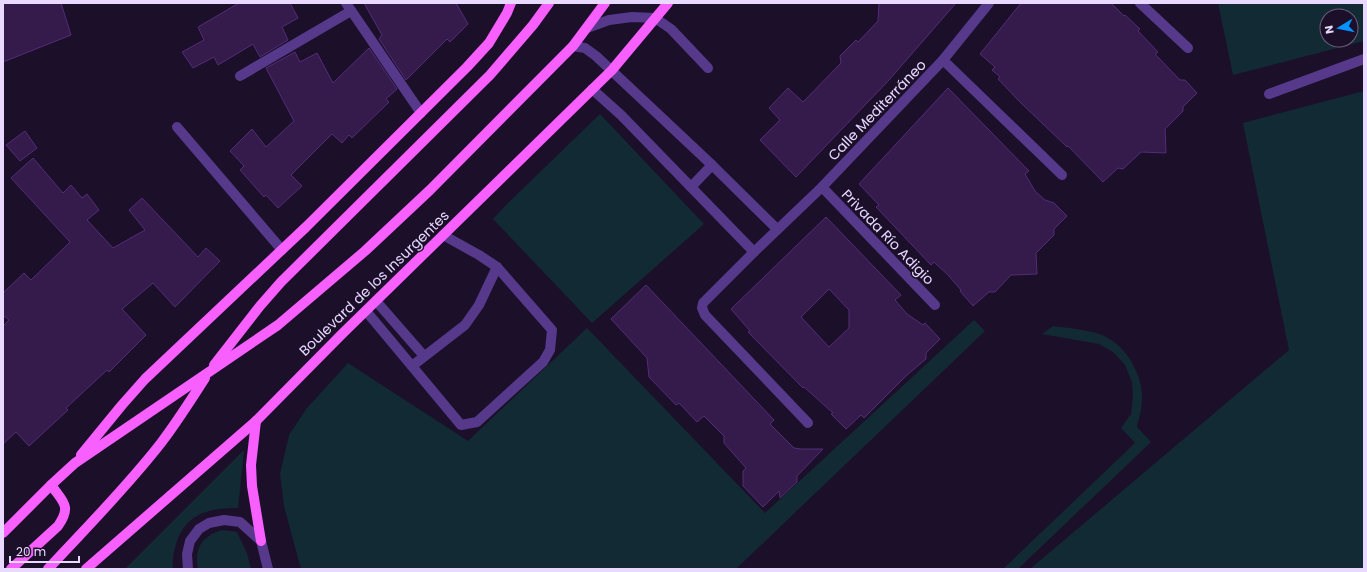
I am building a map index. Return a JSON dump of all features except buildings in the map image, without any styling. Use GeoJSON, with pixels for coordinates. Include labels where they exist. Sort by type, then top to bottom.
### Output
{"type":"FeatureCollection","features":[{"type":"Feature","properties":{"kind":"main road"},"geometry":{"type":"LineString","coordinates":[[75,463],[145,379],[282,250],[421,113],[489,43],[507,13],[511,3]]}},
{"type":"Feature","properties":{"kind":"main road"},"geometry":{"type":"LineString","coordinates":[[48,569],[124,487],[160,444],[187,408],[208,373],[260,306],[281,282],[490,75],[533,25],[549,3]]}},
{"type":"Feature","properties":{"kind":"main road","name":"Boulevard de los Insurgentes"},"geometry":{"type":"LineString","coordinates":[[3,533],[51,484],[75,463],[278,325],[366,251],[430,190],[573,46],[605,3]]}},
{"type":"Feature","properties":{"kind":"main road","name":"Boulevard de los Insurgentes"},"geometry":{"type":"LineString","coordinates":[[86,569],[256,421],[376,301],[612,70],[668,3]]}},
{"type":"Feature","properties":{"kind":"main road"},"geometry":{"type":"LineString","coordinates":[[256,421],[251,465],[252,486],[261,541]]}},
{"type":"Feature","properties":{"kind":"main road"},"geometry":{"type":"LineString","coordinates":[[12,569],[58,526],[66,512],[65,504],[51,484]]}},
{"type":"Feature","properties":{"kind":"street","name":"Calle Mediterráneo"},"geometry":{"type":"LineString","coordinates":[[808,423],[705,315],[702,308],[703,304],[777,229],[822,187],[943,60],[989,3]]}},
{"type":"Feature","properties":{"kind":"street"},"geometry":{"type":"LineString","coordinates":[[1140,3],[1188,48]]}},
{"type":"Feature","properties":{"kind":"street"},"geometry":{"type":"LineString","coordinates":[[240,76],[348,7],[421,113]]}},
{"type":"Feature","properties":{"kind":"street"},"geometry":{"type":"LineString","coordinates":[[587,28],[609,20],[632,17],[655,18],[671,29],[708,68]]}},
{"type":"Feature","properties":{"kind":"street"},"geometry":{"type":"LineString","coordinates":[[573,46],[585,48],[612,70],[712,164],[777,229]]}},
{"type":"Feature","properties":{"kind":"street"},"geometry":{"type":"LineString","coordinates":[[1269,94],[1364,59]]}},
{"type":"Feature","properties":{"kind":"street"},"geometry":{"type":"LineString","coordinates":[[943,60],[1062,175]]}},
{"type":"Feature","properties":{"kind":"street"},"geometry":{"type":"LineString","coordinates":[[592,89],[621,115],[754,252]]}},
{"type":"Feature","properties":{"kind":"street"},"geometry":{"type":"LineString","coordinates":[[177,127],[282,250]]}},
{"type":"Feature","properties":{"kind":"street"},"geometry":{"type":"LineString","coordinates":[[691,186],[712,164]]}},
{"type":"Feature","properties":{"kind":"street","name":"Privada Río Adigio"},"geometry":{"type":"LineString","coordinates":[[822,187],[935,305]]}},
{"type":"Feature","properties":{"kind":"street"},"geometry":{"type":"LineString","coordinates":[[366,311],[461,425],[477,422],[543,362],[550,350],[552,330],[497,267],[443,235]]}},
{"type":"Feature","properties":{"kind":"street"},"geometry":{"type":"LineString","coordinates":[[412,366],[465,325],[479,305],[497,267]]}},
{"type":"Feature","properties":{"kind":"street"},"geometry":{"type":"LineString","coordinates":[[376,301],[424,356]]}},
{"type":"Feature","properties":{"kind":"street"},"geometry":{"type":"LineString","coordinates":[[188,569],[187,554],[190,541],[200,529],[208,523],[224,520],[240,522],[261,541],[268,569]]}},
{"type":"Feature","properties":{"kind":"shaded area"},"geometry":{"type":"Polygon","coordinates":[[[1218,3],[1364,3],[1364,41],[1359,42],[1359,8],[1319,8],[1319,48],[1337,48],[1233,75],[1218,3]]]}},
{"type":"Feature","properties":{"kind":"shaded area"},"geometry":{"type":"Polygon","coordinates":[[[1364,91],[1364,569],[1030,569],[1289,350],[1243,123],[1364,91]]]}},
{"type":"Feature","properties":{"kind":"shaded area"},"geometry":{"type":"Polygon","coordinates":[[[600,114],[704,224],[592,323],[493,219],[600,114]]]}},
{"type":"Feature","properties":{"kind":"shaded area"},"geometry":{"type":"Polygon","coordinates":[[[974,320],[985,331],[736,569],[301,569],[284,506],[280,474],[289,435],[307,408],[348,363],[468,441],[587,328],[765,513],[974,320]]]}},
{"type":"Feature","properties":{"kind":"shaded area"},"geometry":{"type":"Polygon","coordinates":[[[1053,326],[1099,334],[1108,338],[1124,351],[1135,369],[1141,389],[1142,406],[1137,427],[1151,442],[1018,569],[1003,569],[1135,443],[1121,428],[1131,414],[1133,397],[1132,382],[1125,365],[1113,352],[1099,344],[1042,334],[1053,326]]]}},
{"type":"Feature","properties":{"kind":"shaded area"},"geometry":{"type":"Polygon","coordinates":[[[244,450],[238,508],[209,511],[193,518],[181,532],[177,541],[173,558],[173,569],[125,569],[244,450]]]}},
{"type":"Feature","properties":{"kind":"shaded area"},"geometry":{"type":"Polygon","coordinates":[[[222,530],[237,532],[247,553],[251,569],[198,569],[197,555],[201,544],[209,536],[222,530]]]}}]}
